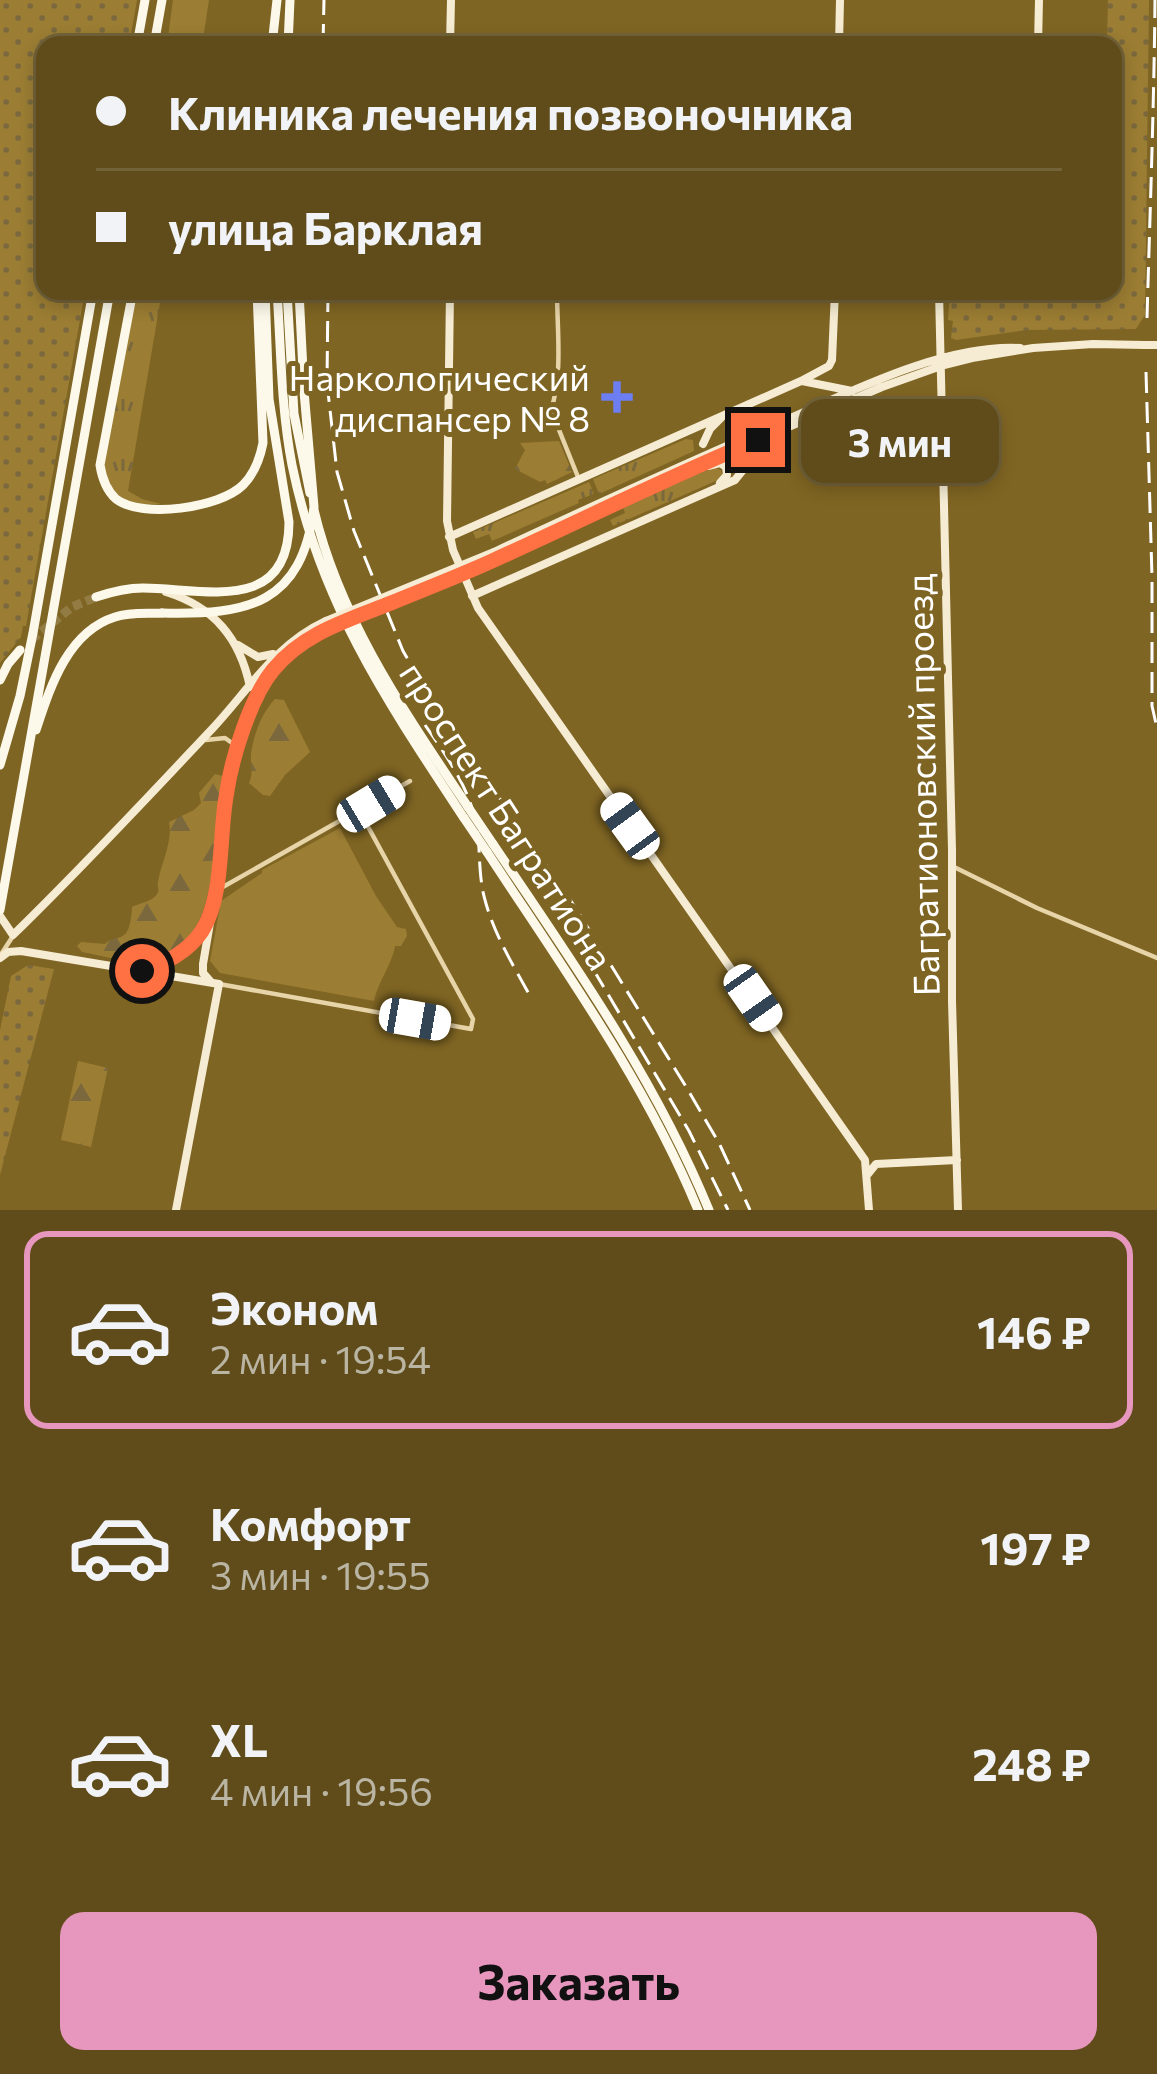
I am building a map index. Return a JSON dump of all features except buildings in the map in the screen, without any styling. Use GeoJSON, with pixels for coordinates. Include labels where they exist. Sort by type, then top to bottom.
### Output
{"type":"FeatureCollection","features":[{"type":"Feature","properties":{"kind":"main road"},"geometry":{"type":"LineString","coordinates":[[138,36],[145,0]]}},
{"type":"Feature","properties":{"kind":"main road"},"geometry":{"type":"LineString","coordinates":[[156,36],[162,0]]}},
{"type":"Feature","properties":{"kind":"main road"},"geometry":{"type":"LineString","coordinates":[[276,36],[278,0]]}},
{"type":"Feature","properties":{"kind":"main road"},"geometry":{"type":"LineString","coordinates":[[288,36],[290,0]]}},
{"type":"Feature","properties":{"kind":"main road"},"geometry":{"type":"LineString","coordinates":[[0,765],[33,633],[91,300]]}},
{"type":"Feature","properties":{"kind":"main road"},"geometry":{"type":"LineString","coordinates":[[0,913],[108,300]]}},
{"type":"Feature","properties":{"kind":"main road"},"geometry":{"type":"LineString","coordinates":[[131,300],[100,465],[106,488],[114,496],[133,507],[148,508],[220,501],[242,487],[256,466],[263,442],[261,300]]}},
{"type":"Feature","properties":{"kind":"main road"},"geometry":{"type":"LineString","coordinates":[[96,597],[121,590],[241,591],[272,572],[286,548],[289,522],[269,400],[262,300]]}},
{"type":"Feature","properties":{"kind":"main road","name":"проспект Багратиона"},"geometry":{"type":"LineString","coordinates":[[278,300],[292,465],[309,534],[333,599],[374,679],[632,1057],[688,1158],[709,1210]]}},
{"type":"Feature","properties":{"kind":"main road","name":"проспект Багратиона"},"geometry":{"type":"LineString","coordinates":[[287,300],[294,414],[319,531],[342,596],[382,674],[466,812]]}},
{"type":"Feature","properties":{"kind":"main road"},"geometry":{"type":"LineString","coordinates":[[24,776],[50,688],[69,654],[97,625],[127,614],[233,611],[271,595],[300,560],[314,507],[299,300]]}},
{"type":"Feature","properties":{"kind":"main road"},"geometry":{"type":"LineString","coordinates":[[0,680],[20,650]]}},
{"type":"Feature","properties":{"kind":"main road","name":"проспект Багратиона"},"geometry":{"type":"LineString","coordinates":[[490,848],[625,1062],[679,1163],[698,1210]]}},
{"type":"Feature","properties":{"kind":"street"},"geometry":{"type":"LineString","coordinates":[[450,36],[451,0]]}},
{"type":"Feature","properties":{"kind":"street"},"geometry":{"type":"LineString","coordinates":[[839,36],[840,0]]}},
{"type":"Feature","properties":{"kind":"street"},"geometry":{"type":"LineString","coordinates":[[1038,36],[1040,0]]}},
{"type":"Feature","properties":{"kind":"street"},"geometry":{"type":"LineString","coordinates":[[450,300],[449,537],[472,596],[865,1160],[869,1210]]}},
{"type":"Feature","properties":{"kind":"street"},"geometry":{"type":"LineString","coordinates":[[557,300],[550,410],[579,479]]}},
{"type":"Feature","properties":{"kind":"street"},"geometry":{"type":"LineString","coordinates":[[449,537],[829,366],[835,300]]}},
{"type":"Feature","properties":{"kind":"street","name":"Багратионовский проезд"},"geometry":{"type":"LineString","coordinates":[[939,300],[958,1210]]}},
{"type":"Feature","properties":{"kind":"street"},"geometry":{"type":"LineString","coordinates":[[235,643],[258,657],[269,656],[328,624],[495,555],[853,391],[939,363],[1033,348],[1157,345]]}},
{"type":"Feature","properties":{"kind":"street"},"geometry":{"type":"LineString","coordinates":[[693,464],[939,363]]}},
{"type":"Feature","properties":{"kind":"street"},"geometry":{"type":"LineString","coordinates":[[801,380],[853,391]]}},
{"type":"Feature","properties":{"kind":"street"},"geometry":{"type":"LineString","coordinates":[[693,464],[714,424],[738,409]]}},
{"type":"Feature","properties":{"kind":"street"},"geometry":{"type":"LineString","coordinates":[[472,596],[735,480],[761,445],[782,431]]}},
{"type":"Feature","properties":{"kind":"street"},"geometry":{"type":"LineString","coordinates":[[685,432],[698,436],[703,444]]}},
{"type":"Feature","properties":{"kind":"street"},"geometry":{"type":"LineString","coordinates":[[693,464],[723,464],[728,476],[715,488]]}},
{"type":"Feature","properties":{"kind":"street"},"geometry":{"type":"LineString","coordinates":[[154,589],[197,604],[223,625],[235,643],[250,687],[251,706]]}},
{"type":"Feature","properties":{"kind":"street"},"geometry":{"type":"LineString","coordinates":[[250,687],[328,624]]}},
{"type":"Feature","properties":{"kind":"street"},"geometry":{"type":"LineString","coordinates":[[0,957],[13,935],[80,870],[285,647]]}},
{"type":"Feature","properties":{"kind":"street"},"geometry":{"type":"LineString","coordinates":[[215,983],[202,968],[226,797],[251,706],[272,672]]}},
{"type":"Feature","properties":{"kind":"street"},"geometry":{"type":"LineString","coordinates":[[201,741],[225,738],[234,747],[236,759]]}},
{"type":"Feature","properties":{"kind":"street"},"geometry":{"type":"LineString","coordinates":[[214,892],[410,781]]}},
{"type":"Feature","properties":{"kind":"street"},"geometry":{"type":"LineString","coordinates":[[0,957],[20,951],[471,1029],[473,1019],[360,812]]}},
{"type":"Feature","properties":{"kind":"street"},"geometry":{"type":"LineString","coordinates":[[952,866],[1157,958]]}},
{"type":"Feature","properties":{"kind":"street"},"geometry":{"type":"LineString","coordinates":[[142,971],[193,942],[211,910]]}},
{"type":"Feature","properties":{"kind":"street"},"geometry":{"type":"LineString","coordinates":[[0,913],[13,935]]}},
{"type":"Feature","properties":{"kind":"street"},"geometry":{"type":"LineString","coordinates":[[176,1210],[215,983]]}},
{"type":"Feature","properties":{"kind":"street"},"geometry":{"type":"LineString","coordinates":[[865,1160],[876,1164],[957,1160]]}},
{"type":"Feature","properties":{"kind":"street"},"geometry":{"type":"LineString","coordinates":[[868,1174],[876,1164]]}},
{"type":"Feature","properties":{"kind":"green space"},"geometry":{"type":"Polygon","coordinates":[[[0,0],[137,0],[131,36],[36,36],[36,300],[83,300],[26,626],[0,663],[0,0]]]}},
{"type":"Feature","properties":{"kind":"green space"},"geometry":{"type":"Polygon","coordinates":[[[173,0],[209,0],[203,36],[168,36],[173,0]]]}},
{"type":"Feature","properties":{"kind":"green space"},"geometry":{"type":"Polygon","coordinates":[[[1108,0],[1149,0],[1145,315],[1136,329],[1027,330],[951,338],[949,300],[1122,300],[1122,36],[1107,36],[1108,0]]]}},
{"type":"Feature","properties":{"kind":"green space"},"geometry":{"type":"Polygon","coordinates":[[[135,300],[160,300],[128,491],[161,504],[120,498],[109,484],[103,461],[135,300]]]}},
{"type":"Feature","properties":{"kind":"green space"},"geometry":{"type":"Polygon","coordinates":[[[693,440],[694,451],[599,494],[593,479],[693,440]]]}},
{"type":"Feature","properties":{"kind":"green space"},"geometry":{"type":"Polygon","coordinates":[[[559,441],[572,472],[547,484],[515,469],[525,450],[520,443],[559,441]]]}},
{"type":"Feature","properties":{"kind":"green space"},"geometry":{"type":"Polygon","coordinates":[[[713,467],[721,470],[718,480],[613,526],[610,520],[625,513],[623,507],[713,467]]]}},
{"type":"Feature","properties":{"kind":"green space"},"geometry":{"type":"Polygon","coordinates":[[[589,482],[594,494],[579,503],[492,541],[489,534],[476,539],[473,532],[589,482]]]}},
{"type":"Feature","properties":{"kind":"green space"},"geometry":{"type":"Polygon","coordinates":[[[275,699],[284,700],[310,752],[270,796],[249,783],[256,732],[275,699]]]}},
{"type":"Feature","properties":{"kind":"green space"},"geometry":{"type":"Polygon","coordinates":[[[215,774],[223,776],[215,852],[204,907],[194,930],[178,948],[147,961],[82,952],[77,946],[81,942],[105,944],[124,935],[132,907],[156,895],[169,822],[201,803],[199,793],[215,774]]]}},
{"type":"Feature","properties":{"kind":"green space"},"geometry":{"type":"Polygon","coordinates":[[[340,828],[376,896],[397,927],[406,929],[407,936],[401,946],[395,946],[374,1001],[220,973],[210,961],[221,901],[262,870],[340,828]]]}},
{"type":"Feature","properties":{"kind":"green space"},"geometry":{"type":"Polygon","coordinates":[[[28,965],[54,969],[0,1175],[0,1030],[11,976],[28,965]]]}},
{"type":"Feature","properties":{"kind":"green space"},"geometry":{"type":"Polygon","coordinates":[[[78,1061],[108,1068],[91,1147],[61,1140],[78,1061]]]}},
{"type":"Feature","properties":{"kind":"tunnel"},"geometry":{"type":"LineString","coordinates":[[31,640],[72,607],[96,597]]}},
{"type":"Feature","properties":{"kind":"railway"},"geometry":{"type":"LineString","coordinates":[[323,36],[324,0]]}},
{"type":"Feature","properties":{"kind":"railway"},"geometry":{"type":"LineString","coordinates":[[1147,318],[1155,0]]}},
{"type":"Feature","properties":{"kind":"railway"},"geometry":{"type":"LineString","coordinates":[[328,300],[327,383],[337,472],[354,531],[403,651],[575,907],[719,1143],[750,1210]]}},
{"type":"Feature","properties":{"kind":"railway"},"geometry":{"type":"LineString","coordinates":[[1146,372],[1152,706],[1157,728]]}},
{"type":"Feature","properties":{"kind":"railway"},"geometry":{"type":"LineString","coordinates":[[425,725],[471,804],[489,913],[529,994]]}},
{"type":"Feature","properties":{"kind":"railway"},"geometry":{"type":"LineString","coordinates":[[593,969],[689,1131],[728,1210]]}},
{"type":"Feature","properties":{"kind":"place","name":"Наркологический диспансер № 8"},"geometry":{"type":"Point","coordinates":[617,397]}},
{"type":"Feature","properties":{"kind":"route"},"geometry":{"type":"LineString","coordinates":[[142,971],[181,953],[205,926],[226,797],[251,706],[287,655],[326,629],[492,561],[758,440]]}}]}
